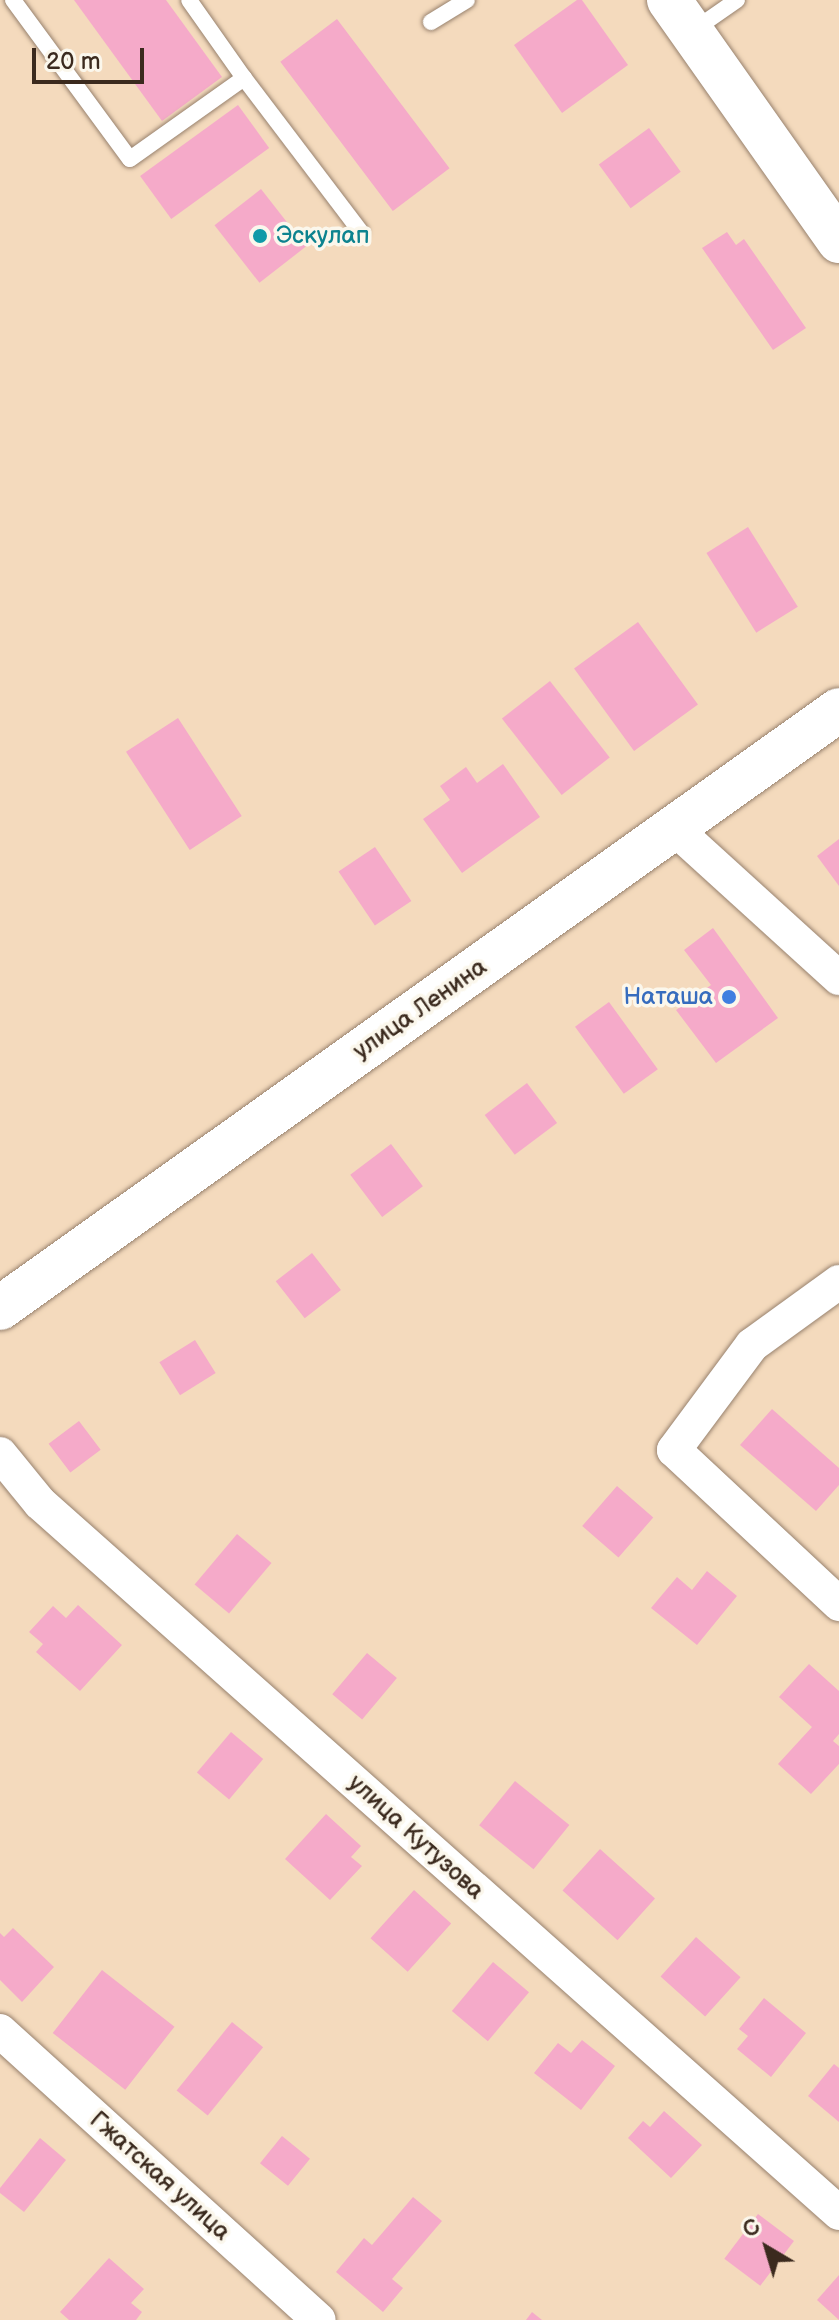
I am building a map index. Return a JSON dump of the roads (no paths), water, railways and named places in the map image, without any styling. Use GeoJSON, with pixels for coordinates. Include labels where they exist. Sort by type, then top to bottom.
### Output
{"type":"FeatureCollection","features":[{"type":"Feature","properties":{"kind":"main road"},"geometry":{"type":"LineString","coordinates":[[680,16],[839,241]]}},
{"type":"Feature","properties":{"kind":"main road","name":"улица Ленина"},"geometry":{"type":"LineString","coordinates":[[0,1308],[839,710]]}},
{"type":"Feature","properties":{"kind":"street"},"geometry":{"type":"LineString","coordinates":[[674,828],[839,978]]}},
{"type":"Feature","properties":{"kind":"street"},"geometry":{"type":"LineString","coordinates":[[839,1282],[752,1345],[674,1450],[839,1604]]}},
{"type":"Feature","properties":{"kind":"street","name":"улица Кутузова"},"geometry":{"type":"LineString","coordinates":[[0,1454],[40,1503],[839,2213]]}},
{"type":"Feature","properties":{"kind":"street","name":"Гжатская улица"},"geometry":{"type":"LineString","coordinates":[[0,2031],[319,2320]]}},
{"type":"Feature","properties":{"kind":"lane"},"geometry":{"type":"LineString","coordinates":[[13,0],[130,159],[244,78]]}},
{"type":"Feature","properties":{"kind":"lane"},"geometry":{"type":"LineString","coordinates":[[189,0],[360,231]]}},
{"type":"Feature","properties":{"kind":"lane"},"geometry":{"type":"LineString","coordinates":[[431,22],[467,0]]}},
{"type":"Feature","properties":{"kind":"lane"},"geometry":{"type":"LineString","coordinates":[[680,16],[737,0]]}},
{"type":"Feature","properties":{"kind":"place","name":"Эскулап"},"geometry":{"type":"Point","coordinates":[260,236]}},
{"type":"Feature","properties":{"kind":"place","name":"Наташа"},"geometry":{"type":"Point","coordinates":[729,997]}}]}
